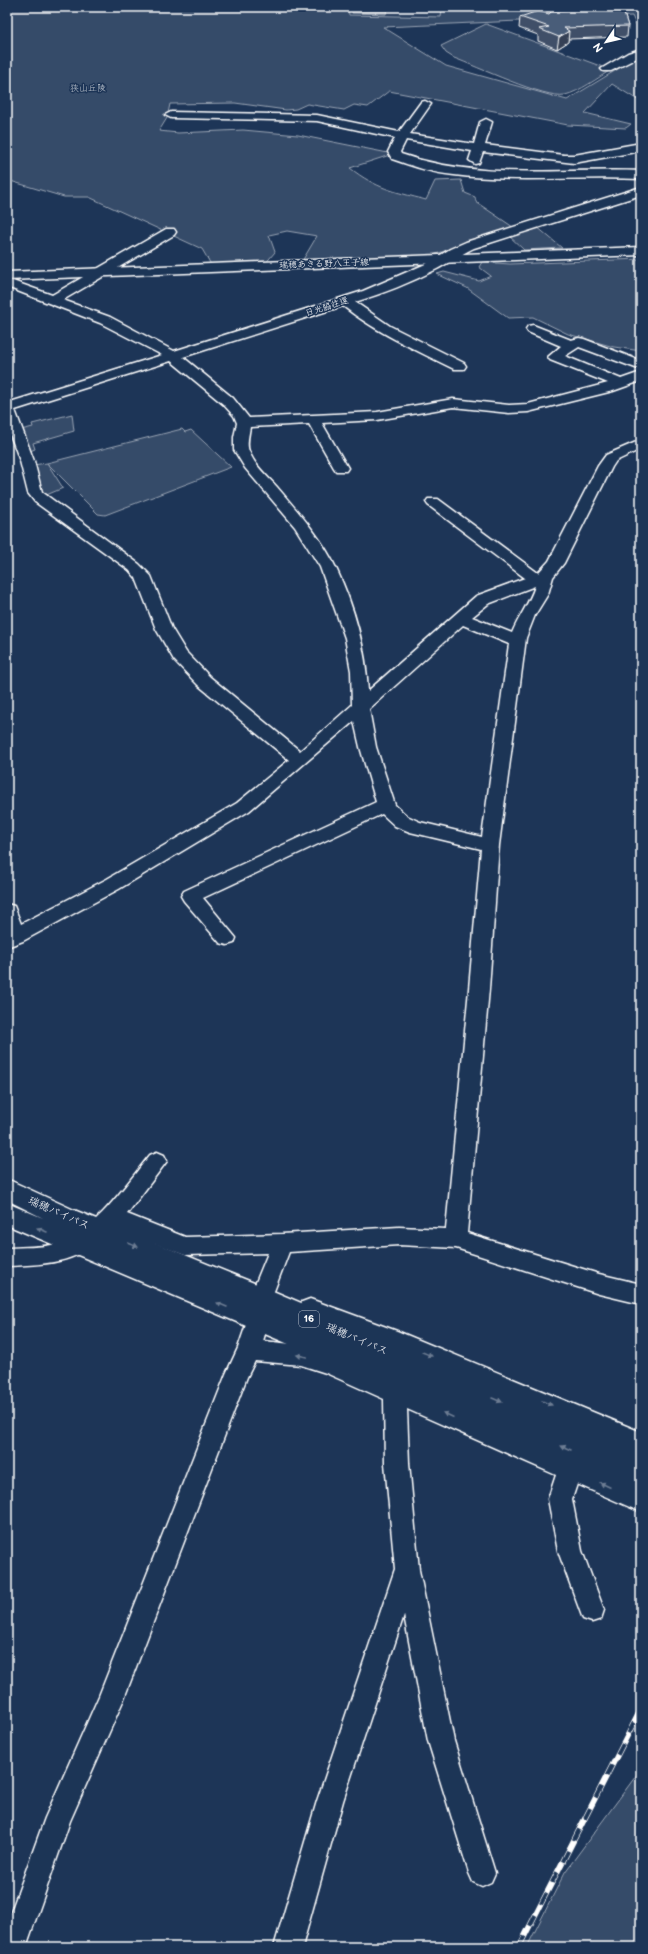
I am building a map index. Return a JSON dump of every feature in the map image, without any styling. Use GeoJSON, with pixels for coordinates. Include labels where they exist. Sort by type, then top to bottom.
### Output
{"type":"FeatureCollection","features":[{"type":"Feature","properties":{"kind":"main road","name":"瑞穂あきる野八王子線"},"geometry":{"type":"LineString","coordinates":[[7,276],[641,250]]}},
{"type":"Feature","properties":{"kind":"main road","name":"瑞穂バイパス"},"geometry":{"type":"LineString","coordinates":[[7,1189],[96,1231],[258,1320],[516,1418],[641,1460]]}},
{"type":"Feature","properties":{"kind":"main road","name":"瑞穂バイパス"},"geometry":{"type":"LineString","coordinates":[[7,1214],[96,1231],[254,1292],[641,1480]]}},
{"type":"Feature","properties":{"kind":"street"},"geometry":{"type":"LineString","coordinates":[[607,69],[632,55],[641,52]]}},
{"type":"Feature","properties":{"kind":"street"},"geometry":{"type":"LineString","coordinates":[[425,104],[402,136],[394,152],[396,156],[422,165],[471,173],[598,173],[641,175]]}},
{"type":"Feature","properties":{"kind":"street"},"geometry":{"type":"LineString","coordinates":[[171,115],[317,118],[402,136],[477,148],[574,159],[641,147]]}},
{"type":"Feature","properties":{"kind":"street"},"geometry":{"type":"LineString","coordinates":[[471,173],[477,148],[486,122]]}},
{"type":"Feature","properties":{"kind":"street","name":"日光脇往還"},"geometry":{"type":"LineString","coordinates":[[7,408],[345,301],[393,284],[433,266],[442,259],[464,248],[503,234],[636,196]]}},
{"type":"Feature","properties":{"kind":"street"},"geometry":{"type":"LineString","coordinates":[[52,301],[170,232]]}},
{"type":"Feature","properties":{"kind":"street"},"geometry":{"type":"LineString","coordinates":[[7,283],[121,327],[172,355],[228,401],[240,415],[244,423],[241,437],[241,450],[250,465],[301,524],[328,567],[353,638],[359,671],[360,708],[368,747],[386,805],[392,815],[401,821],[416,827],[490,845]]}},
{"type":"Feature","properties":{"kind":"street"},"geometry":{"type":"LineString","coordinates":[[345,301],[371,321],[459,366]]}},
{"type":"Feature","properties":{"kind":"street"},"geometry":{"type":"LineString","coordinates":[[534,329],[570,345]]}},
{"type":"Feature","properties":{"kind":"street"},"geometry":{"type":"LineString","coordinates":[[620,383],[555,357],[570,345],[579,342],[641,366]]}},
{"type":"Feature","properties":{"kind":"street"},"geometry":{"type":"LineString","coordinates":[[244,423],[377,416],[453,402],[523,409],[608,388],[641,376]]}},
{"type":"Feature","properties":{"kind":"street"},"geometry":{"type":"LineString","coordinates":[[7,408],[27,462],[33,487],[40,499],[134,567],[143,576],[164,629],[180,656],[204,681],[300,760]]}},
{"type":"Feature","properties":{"kind":"street"},"geometry":{"type":"LineString","coordinates":[[313,419],[341,468]]}},
{"type":"Feature","properties":{"kind":"street"},"geometry":{"type":"LineString","coordinates":[[7,911],[11,938],[119,880],[243,807],[300,760],[482,600],[542,578],[556,563],[604,466],[611,458],[641,444]]}},
{"type":"Feature","properties":{"kind":"street"},"geometry":{"type":"LineString","coordinates":[[433,502],[542,578]]}},
{"type":"Feature","properties":{"kind":"street"},"geometry":{"type":"LineString","coordinates":[[456,1239],[479,989],[490,845],[517,641],[527,615],[540,594],[542,578]]}},
{"type":"Feature","properties":{"kind":"street"},"geometry":{"type":"LineString","coordinates":[[460,618],[517,641]]}},
{"type":"Feature","properties":{"kind":"street"},"geometry":{"type":"LineString","coordinates":[[227,938],[190,896],[386,805]]}},
{"type":"Feature","properties":{"kind":"street"},"geometry":{"type":"LineString","coordinates":[[7,1257],[59,1253],[96,1231],[157,1161]]}},
{"type":"Feature","properties":{"kind":"street"},"geometry":{"type":"LineString","coordinates":[[96,1231],[185,1246],[282,1243],[399,1236],[456,1239],[599,1284],[641,1294]]}},
{"type":"Feature","properties":{"kind":"street"},"geometry":{"type":"LineString","coordinates":[[282,1243],[254,1292],[389,1338],[641,1443]]}},
{"type":"Feature","properties":{"kind":"street"},"geometry":{"type":"LineString","coordinates":[[12,1947],[58,1818],[110,1701],[237,1374],[249,1350],[258,1320]]}},
{"type":"Feature","properties":{"kind":"street"},"geometry":{"type":"LineString","coordinates":[[249,1350],[308,1357],[330,1364],[641,1501]]}},
{"type":"Feature","properties":{"kind":"street"},"geometry":{"type":"LineString","coordinates":[[396,1392],[395,1412],[397,1463],[407,1570],[440,1741],[482,1873]]}},
{"type":"Feature","properties":{"kind":"street"},"geometry":{"type":"LineString","coordinates":[[572,1470],[563,1486],[560,1499],[570,1551],[592,1610]]}},
{"type":"Feature","properties":{"kind":"street"},"geometry":{"type":"LineString","coordinates":[[288,1947],[330,1800],[407,1570]]}},
{"type":"Feature","properties":{"kind":"shaded area"},"geometry":{"type":"Polygon","coordinates":[[[348,7],[443,7],[441,17],[350,14],[348,7]]]}},
{"type":"Feature","properties":{"kind":"shaded area"},"geometry":{"type":"Polygon","coordinates":[[[353,7],[388,7],[386,14],[352,13],[353,7]]]}},
{"type":"Feature","properties":{"kind":"green space","name":"狭山丘陵"},"geometry":{"type":"Polygon","coordinates":[[[7,7],[348,7],[349,15],[441,17],[442,8],[641,7],[641,35],[632,16],[383,27],[446,66],[567,100],[641,55],[641,102],[612,84],[585,113],[631,124],[626,128],[568,125],[389,91],[368,107],[354,105],[344,110],[307,104],[296,109],[286,110],[235,103],[170,104],[167,118],[159,131],[178,133],[243,130],[298,135],[393,154],[350,168],[377,185],[426,200],[435,181],[461,180],[465,193],[475,197],[476,202],[513,227],[433,255],[301,263],[317,236],[287,231],[269,235],[275,252],[264,265],[213,268],[202,249],[89,197],[64,197],[7,180],[7,7]]]}},
{"type":"Feature","properties":{"kind":"green space"},"geometry":{"type":"Polygon","coordinates":[[[486,24],[611,70],[576,91],[565,95],[555,95],[510,81],[454,58],[446,53],[441,46],[486,24]]]}},
{"type":"Feature","properties":{"kind":"green space"},"geometry":{"type":"Polygon","coordinates":[[[536,226],[562,248],[524,250],[507,234],[536,226]]]}},
{"type":"Feature","properties":{"kind":"green space"},"geometry":{"type":"Polygon","coordinates":[[[641,259],[641,351],[614,347],[568,334],[533,317],[508,318],[467,288],[437,274],[444,272],[479,281],[491,276],[479,267],[482,262],[510,264],[641,259]]]}},
{"type":"Feature","properties":{"kind":"green space"},"geometry":{"type":"Polygon","coordinates":[[[72,414],[74,431],[33,443],[35,449],[30,451],[21,430],[33,427],[32,424],[72,414]]]}},
{"type":"Feature","properties":{"kind":"green space"},"geometry":{"type":"Polygon","coordinates":[[[182,429],[185,432],[191,430],[231,467],[105,515],[98,514],[47,463],[182,429]]]}},
{"type":"Feature","properties":{"kind":"green space"},"geometry":{"type":"Polygon","coordinates":[[[47,463],[63,488],[44,496],[38,488],[33,465],[47,463]]]}},
{"type":"Feature","properties":{"kind":"green space"},"geometry":{"type":"Polygon","coordinates":[[[641,1769],[641,1947],[527,1947],[565,1872],[641,1769]]]}},
{"type":"Feature","properties":{"kind":"building"},"geometry":{"type":"Polygon","coordinates":[[[573,7],[622,7],[628,26],[564,28],[569,31],[559,37],[539,29],[549,27],[520,17],[538,11],[549,14],[552,11],[573,9],[573,7]]]}},
{"type":"Feature","properties":{"kind":"railway"},"geometry":{"type":"LineString","coordinates":[[519,1947],[641,1709]]}}]}
